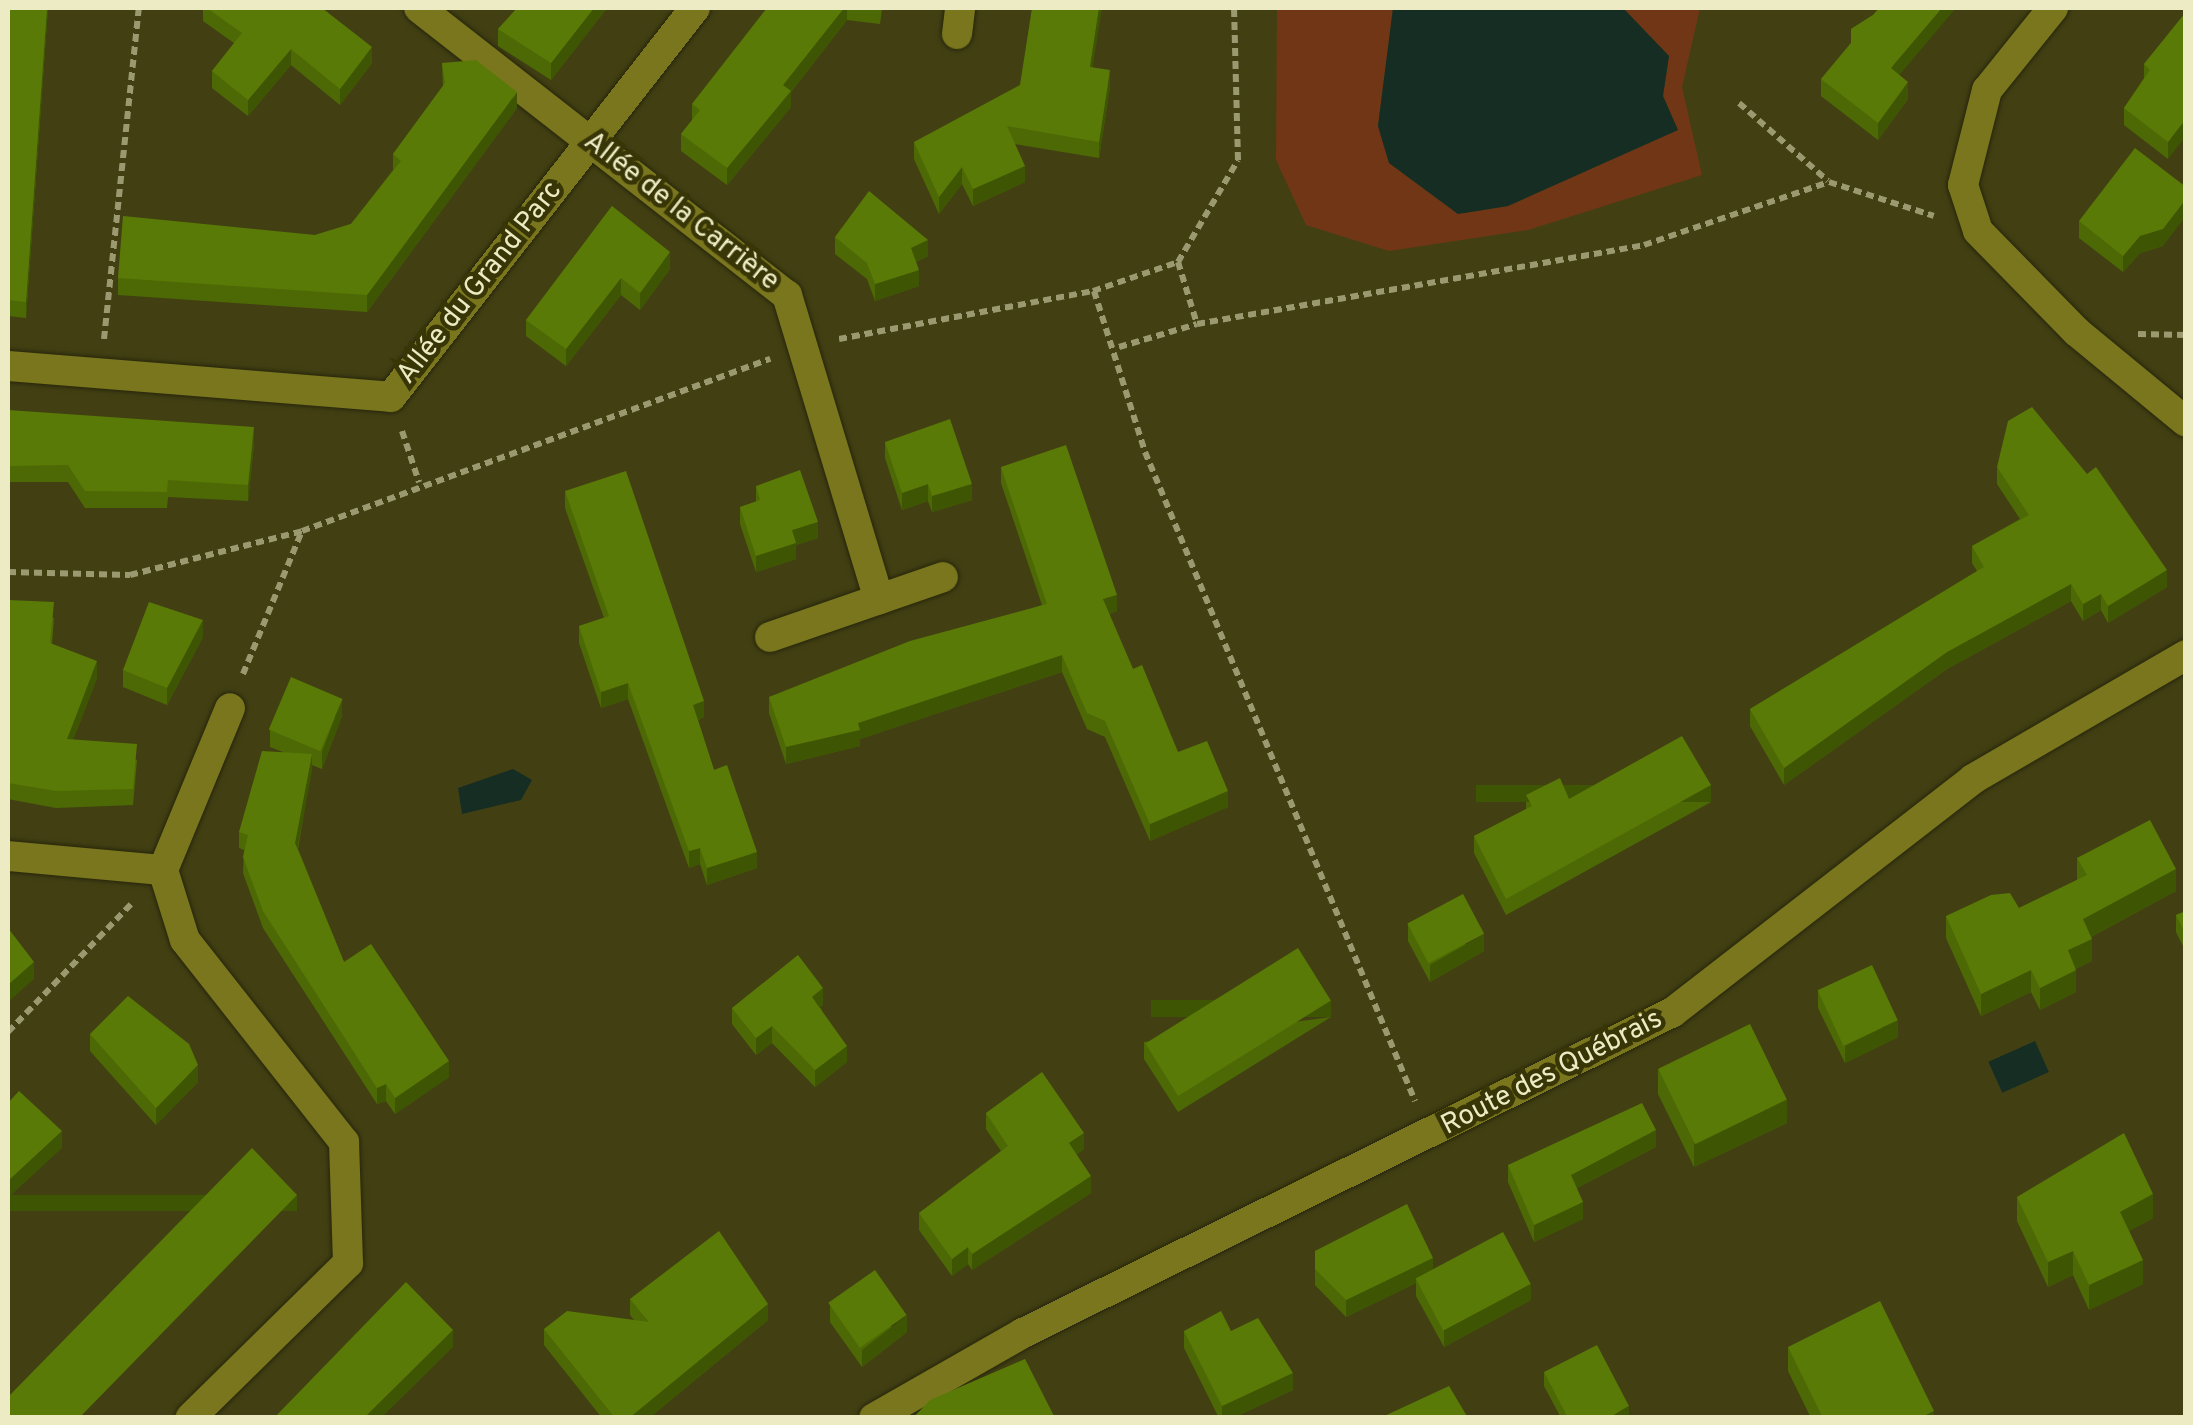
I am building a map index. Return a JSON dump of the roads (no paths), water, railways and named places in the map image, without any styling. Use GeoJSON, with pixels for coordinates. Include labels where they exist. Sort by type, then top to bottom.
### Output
{"type":"FeatureCollection","features":[{"type":"Feature","properties":{"kind":"street","name":"Allée de la Carrière"},"geometry":{"type":"LineString","coordinates":[[419,8],[787,295],[879,599]]}},
{"type":"Feature","properties":{"kind":"street","name":"Allée du Grand Parc"},"geometry":{"type":"LineString","coordinates":[[8,366],[391,396],[695,8]]}},
{"type":"Feature","properties":{"kind":"street"},"geometry":{"type":"LineString","coordinates":[[2052,8],[1987,90],[1971,134],[1963,185],[1978,231],[2077,332],[2186,422]]}},
{"type":"Feature","properties":{"kind":"street"},"geometry":{"type":"LineString","coordinates":[[770,637],[943,577]]}},
{"type":"Feature","properties":{"kind":"street","name":"Route des Québrais"},"geometry":{"type":"LineString","coordinates":[[874,1418],[1023,1333],[1672,1012],[1973,779],[2186,655]]}},
{"type":"Feature","properties":{"kind":"street"},"geometry":{"type":"LineString","coordinates":[[190,1418],[348,1263],[344,1142],[184,940],[163,870],[230,708]]}},
{"type":"Feature","properties":{"kind":"street"},"geometry":{"type":"LineString","coordinates":[[8,856],[163,870]]}}]}
